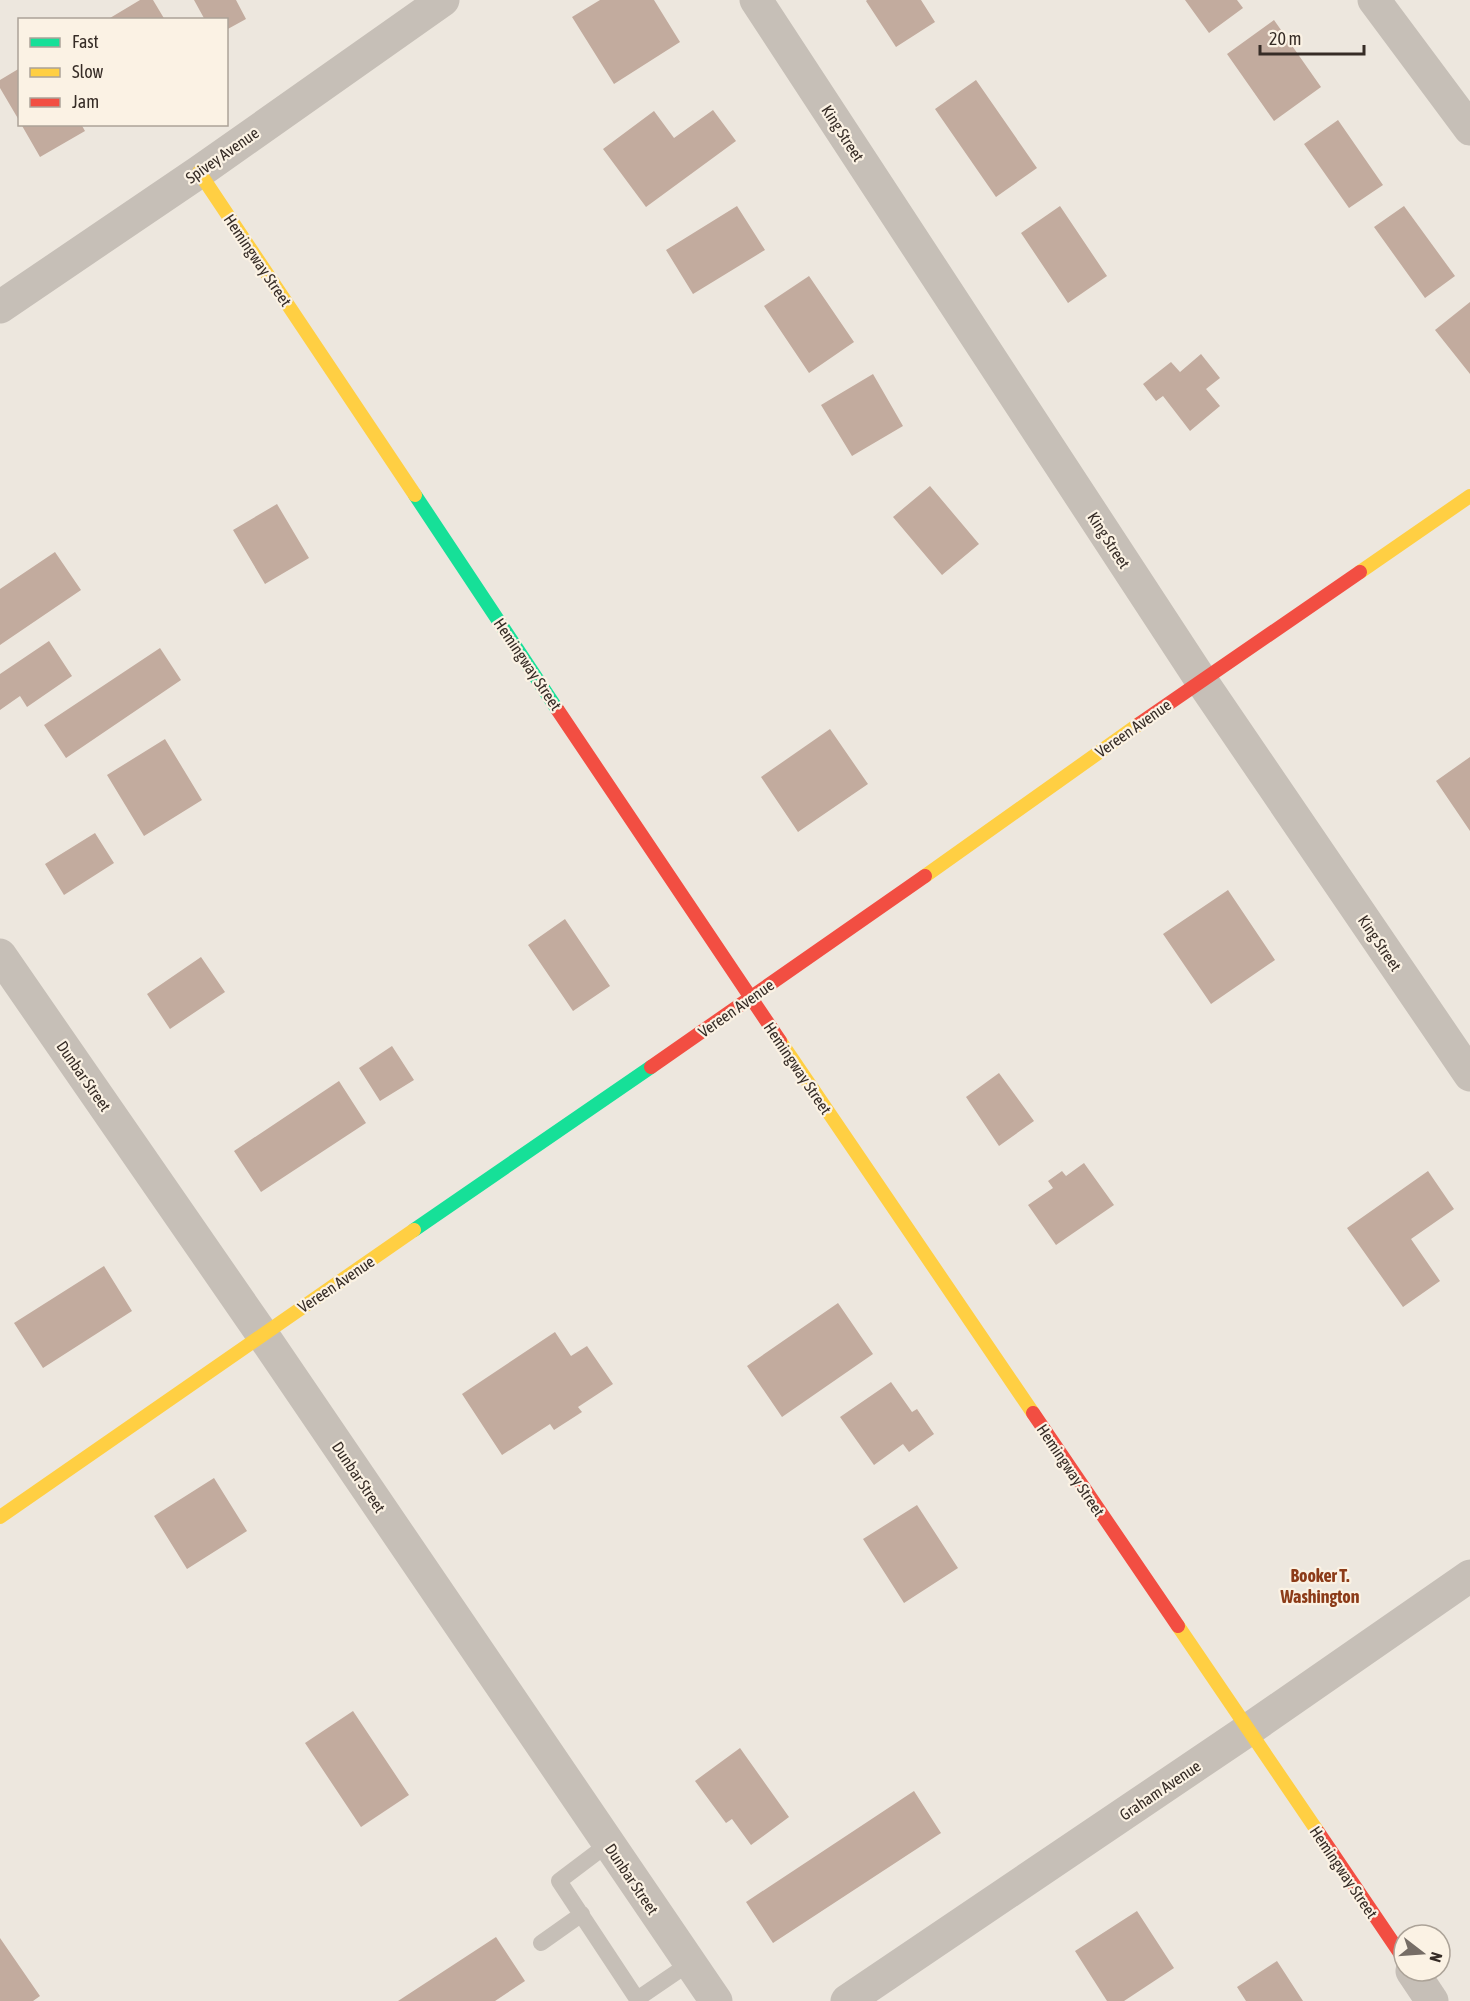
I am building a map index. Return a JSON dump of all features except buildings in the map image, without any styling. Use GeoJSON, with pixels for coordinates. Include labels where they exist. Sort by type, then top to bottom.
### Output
{"type":"FeatureCollection","features":[{"type":"Feature","properties":{"kind":"street","name":"Spivey Avenue"},"geometry":{"type":"LineString","coordinates":[[0,307],[199,172],[443,0]]}},
{"type":"Feature","properties":{"kind":"street","name":"King Street"},"geometry":{"type":"LineString","coordinates":[[756,0],[1202,680],[1470,1075]]}},
{"type":"Feature","properties":{"kind":"street"},"geometry":{"type":"LineString","coordinates":[[1374,0],[1470,129]]}},
{"type":"Feature","properties":{"kind":"street","name":"Hemingway Street"},"geometry":{"type":"LineString","coordinates":[[199,172],[751,999],[1392,1941]]}},
{"type":"Feature","properties":{"kind":"street","name":"Vereen Avenue"},"geometry":{"type":"LineString","coordinates":[[0,1517],[262,1334],[751,999],[1202,680],[1470,496]]}},
{"type":"Feature","properties":{"kind":"street","name":"Dunbar Street"},"geometry":{"type":"LineString","coordinates":[[0,955],[262,1334],[716,2001]]}},
{"type":"Feature","properties":{"kind":"street","name":"Graham Avenue"},"geometry":{"type":"LineString","coordinates":[[847,2001],[1248,1730],[1470,1576]]}},
{"type":"Feature","properties":{"kind":"street"},"geometry":{"type":"LineString","coordinates":[[1420,1983],[1432,2001]]}},
{"type":"Feature","properties":{"kind":"lane"},"geometry":{"type":"LineString","coordinates":[[608,1844],[560,1881],[636,2000],[690,1963]]}},
{"type":"Feature","properties":{"kind":"lane"},"geometry":{"type":"LineString","coordinates":[[541,1943],[582,1914]]}},
{"type":"Feature","properties":{"kind":"traffic: fast"},"geometry":{"type":"LineString","coordinates":[[415,495],[557,709]]}},
{"type":"Feature","properties":{"kind":"traffic: fast"},"geometry":{"type":"LineString","coordinates":[[414,1230],[651,1067]]}},
{"type":"Feature","properties":{"kind":"traffic: slow"},"geometry":{"type":"LineString","coordinates":[[199,172],[415,495]]}},
{"type":"Feature","properties":{"kind":"traffic: slow"},"geometry":{"type":"LineString","coordinates":[[1360,572],[1470,496]]}},
{"type":"Feature","properties":{"kind":"traffic: slow"},"geometry":{"type":"LineString","coordinates":[[925,876],[1139,724]]}},
{"type":"Feature","properties":{"kind":"traffic: slow"},"geometry":{"type":"LineString","coordinates":[[780,1041],[1033,1413]]}},
{"type":"Feature","properties":{"kind":"traffic: slow"},"geometry":{"type":"LineString","coordinates":[[0,1517],[414,1230]]}},
{"type":"Feature","properties":{"kind":"traffic: slow"},"geometry":{"type":"LineString","coordinates":[[1178,1626],[1318,1832]]}},
{"type":"Feature","properties":{"kind":"traffic: jam"},"geometry":{"type":"LineString","coordinates":[[1139,724],[1360,572]]}},
{"type":"Feature","properties":{"kind":"traffic: jam"},"geometry":{"type":"LineString","coordinates":[[557,709],[780,1041]]}},
{"type":"Feature","properties":{"kind":"traffic: jam"},"geometry":{"type":"LineString","coordinates":[[651,1067],[925,876]]}},
{"type":"Feature","properties":{"kind":"traffic: jam"},"geometry":{"type":"LineString","coordinates":[[1033,1413],[1178,1626]]}},
{"type":"Feature","properties":{"kind":"traffic: jam"},"geometry":{"type":"LineString","coordinates":[[1318,1832],[1392,1941]]}},
{"type":"Feature","properties":{"kind":"district","name":"Booker T. Washington"},"geometry":{"type":"Point","coordinates":[1320,1586]}}]}
